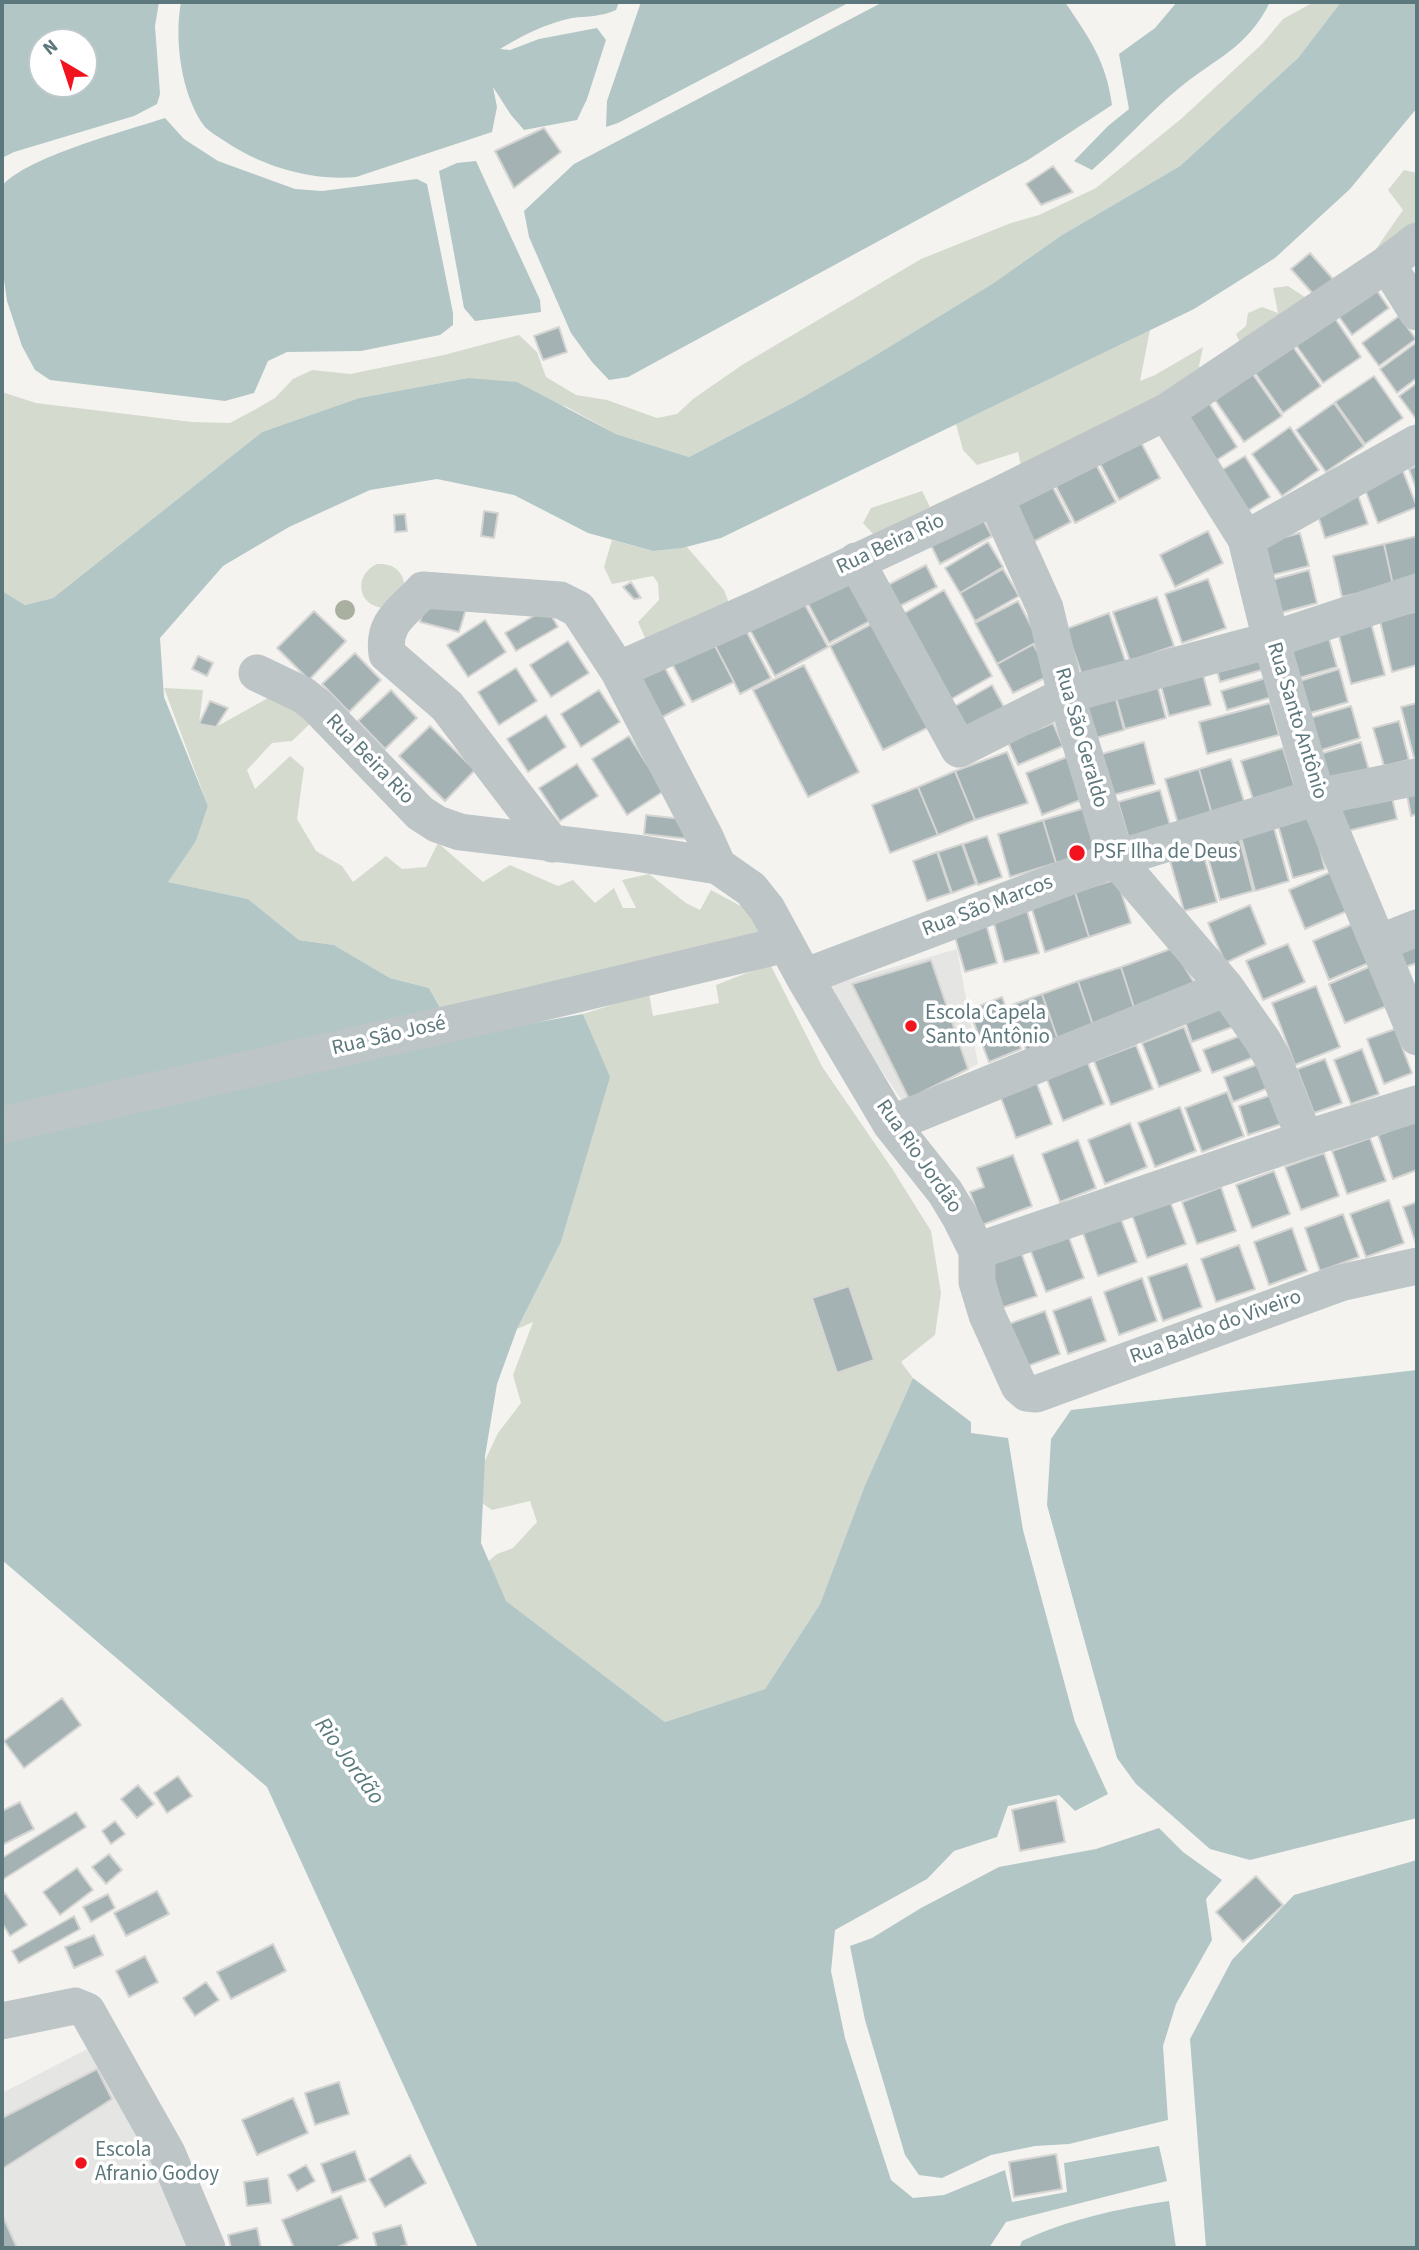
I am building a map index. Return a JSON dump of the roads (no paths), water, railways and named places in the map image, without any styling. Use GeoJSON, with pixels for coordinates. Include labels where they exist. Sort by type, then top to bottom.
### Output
{"type":"FeatureCollection","features":[{"type":"Feature","properties":{"kind":"street","name":"Rua Beira Rio"},"geometry":{"type":"LineString","coordinates":[[618,670],[754,610],[995,497],[1166,412],[1387,264],[1417,241]]}},
{"type":"Feature","properties":{"kind":"street"},"geometry":{"type":"LineString","coordinates":[[1387,264],[1417,312]]}},
{"type":"Feature","properties":{"kind":"street","name":"Rua Santo Antônio"},"geometry":{"type":"LineString","coordinates":[[1166,412],[1246,538],[1271,640],[1317,797],[1417,1037]]}},
{"type":"Feature","properties":{"kind":"street"},"geometry":{"type":"LineString","coordinates":[[1246,538],[1417,443]]}},
{"type":"Feature","properties":{"kind":"street","name":"Rua São Geraldo"},"geometry":{"type":"LineString","coordinates":[[995,497],[1045,608],[1066,695],[1116,859],[1226,988],[1275,1061],[1305,1139]]}},
{"type":"Feature","properties":{"kind":"street"},"geometry":{"type":"LineString","coordinates":[[856,561],[959,749],[1066,695],[1271,640],[1417,592]]}},
{"type":"Feature","properties":{"kind":"street"},"geometry":{"type":"LineString","coordinates":[[552,844],[447,706],[387,654],[386,632],[393,620],[423,590],[560,600],[578,609],[618,670],[718,866]]}},
{"type":"Feature","properties":{"kind":"street","name":"Rua Beira Rio"},"geometry":{"type":"LineString","coordinates":[[257,673],[303,695],[317,706],[420,813],[436,824],[460,832],[636,853],[718,866],[751,889],[767,909],[781,945],[804,977]]}},
{"type":"Feature","properties":{"kind":"street","name":"Rua São Marcos"},"geometry":{"type":"LineString","coordinates":[[804,977],[1116,859],[1317,797],[1417,777]]}},
{"type":"Feature","properties":{"kind":"street"},"geometry":{"type":"LineString","coordinates":[[1379,943],[1417,928]]}},
{"type":"Feature","properties":{"kind":"street","name":"Rua São José"},"geometry":{"type":"LineString","coordinates":[[2,1125],[519,1008],[781,945]]}},
{"type":"Feature","properties":{"kind":"street","name":"Rua Rio Jordão"},"geometry":{"type":"LineString","coordinates":[[804,977],[891,1124],[945,1192],[961,1217],[977,1251],[977,1282],[987,1315],[1019,1386]]}},
{"type":"Feature","properties":{"kind":"street"},"geometry":{"type":"LineString","coordinates":[[891,1124],[1226,988]]}},
{"type":"Feature","properties":{"kind":"street"},"geometry":{"type":"LineString","coordinates":[[977,1251],[1305,1139],[1417,1104]]}},
{"type":"Feature","properties":{"kind":"street","name":"Rua Baldo do Viveiro"},"geometry":{"type":"LineString","coordinates":[[1019,1386],[1027,1393],[1036,1394],[1340,1283],[1417,1266]]}},
{"type":"Feature","properties":{"kind":"street"},"geometry":{"type":"LineString","coordinates":[[2,2021],[75,2006],[86,2011],[95,2022],[167,2153],[207,2248]]}},
{"type":"Feature","properties":{"kind":"water"},"geometry":{"type":"Polygon","coordinates":[[[2,2],[159,2],[155,26],[160,94],[157,104],[134,116],[2,158],[2,2]]]}},
{"type":"Feature","properties":{"kind":"water"},"geometry":{"type":"Polygon","coordinates":[[[181,2],[619,2],[616,10],[553,23],[500,49],[510,50],[539,39],[597,28],[606,40],[587,99],[577,120],[524,130],[493,87],[497,107],[492,132],[356,177],[338,178],[303,174],[269,164],[238,149],[205,127],[190,100],[181,67],[178,33],[181,2]]]}},
{"type":"Feature","properties":{"kind":"water"},"geometry":{"type":"Polygon","coordinates":[[[641,2],[850,2],[606,127],[607,101],[641,2]]]}},
{"type":"Feature","properties":{"kind":"water"},"geometry":{"type":"Polygon","coordinates":[[[883,2],[1065,2],[1101,62],[1112,105],[1028,160],[628,377],[609,380],[571,333],[529,237],[524,211],[574,164],[883,2]]]}},
{"type":"Feature","properties":{"kind":"water"},"geometry":{"type":"Polygon","coordinates":[[[1177,2],[1270,2],[1261,18],[1241,42],[1178,89],[1092,170],[1074,161],[1129,109],[1119,54],[1155,28],[1177,2]]]}},
{"type":"Feature","properties":{"kind":"water","name":"Rio Jordão"},"geometry":{"type":"Polygon","coordinates":[[[1341,2],[1417,2],[1417,108],[1350,189],[1275,258],[1194,309],[721,538],[682,548],[653,551],[588,533],[514,495],[437,479],[370,490],[289,527],[223,566],[160,638],[164,697],[208,806],[196,841],[168,882],[248,899],[299,940],[334,945],[390,978],[429,988],[456,1037],[583,1014],[610,1077],[561,1242],[517,1329],[497,1384],[485,1456],[481,1543],[506,1601],[665,1722],[765,1689],[820,1604],[865,1485],[913,1378],[971,1422],[971,1433],[1008,1438],[1023,1530],[1075,1722],[1108,1794],[1075,1811],[1059,1795],[1008,1806],[997,1837],[954,1851],[927,1879],[835,1930],[831,1971],[845,2038],[891,2180],[913,2198],[944,2195],[1005,2170],[1012,2202],[1067,2192],[1064,2163],[1159,2146],[1167,2181],[1006,2222],[989,2248],[478,2248],[267,1787],[2,1560],[2,591],[25,605],[53,598],[262,432],[359,398],[468,378],[517,382],[616,434],[689,457],[871,358],[992,284],[1062,235],[1180,166],[1298,58],[1341,2]]]}},
{"type":"Feature","properties":{"kind":"water"},"geometry":{"type":"Polygon","coordinates":[[[165,118],[184,139],[218,161],[295,189],[322,191],[417,179],[427,184],[453,313],[453,325],[440,335],[361,351],[287,352],[268,361],[254,393],[225,401],[50,380],[35,370],[22,346],[7,301],[2,265],[2,186],[14,175],[54,155],[165,118]]]}},
{"type":"Feature","properties":{"kind":"water"},"geometry":{"type":"Polygon","coordinates":[[[476,161],[540,300],[541,312],[475,321],[464,308],[439,171],[457,163],[476,161]]]}},
{"type":"Feature","properties":{"kind":"water"},"geometry":{"type":"Polygon","coordinates":[[[1417,1370],[1417,1818],[1250,1860],[1210,1849],[1136,1784],[1117,1758],[1047,1505],[1051,1439],[1071,1410],[1417,1370]]]}},
{"type":"Feature","properties":{"kind":"water"},"geometry":{"type":"Polygon","coordinates":[[[1159,1828],[1183,1852],[1222,1880],[1206,1899],[1212,1940],[1176,2004],[1163,2046],[1168,2120],[1069,2144],[1035,2146],[991,2155],[942,2178],[919,2175],[905,2155],[865,2020],[850,1946],[872,1938],[921,1908],[999,1867],[1096,1849],[1159,1828]]]}},
{"type":"Feature","properties":{"kind":"water"},"geometry":{"type":"Polygon","coordinates":[[[1417,1860],[1417,2248],[1206,2248],[1190,2039],[1232,1960],[1294,1895],[1417,1860]]]}},
{"type":"Feature","properties":{"kind":"water"},"geometry":{"type":"Polygon","coordinates":[[[1169,2201],[1176,2248],[1019,2248],[1022,2241],[1076,2221],[1112,2211],[1169,2201]]]}},
{"type":"Feature","properties":{"kind":"place","name":"PSF Ilha de Deus"},"geometry":{"type":"Point","coordinates":[1077,853]}},
{"type":"Feature","properties":{"kind":"place","name":"Escola Capela Santo Antônio"},"geometry":{"type":"Point","coordinates":[911,1026]}},
{"type":"Feature","properties":{"kind":"place","name":"Escola Afranio Godoy"},"geometry":{"type":"Point","coordinates":[81,2163]}}]}
